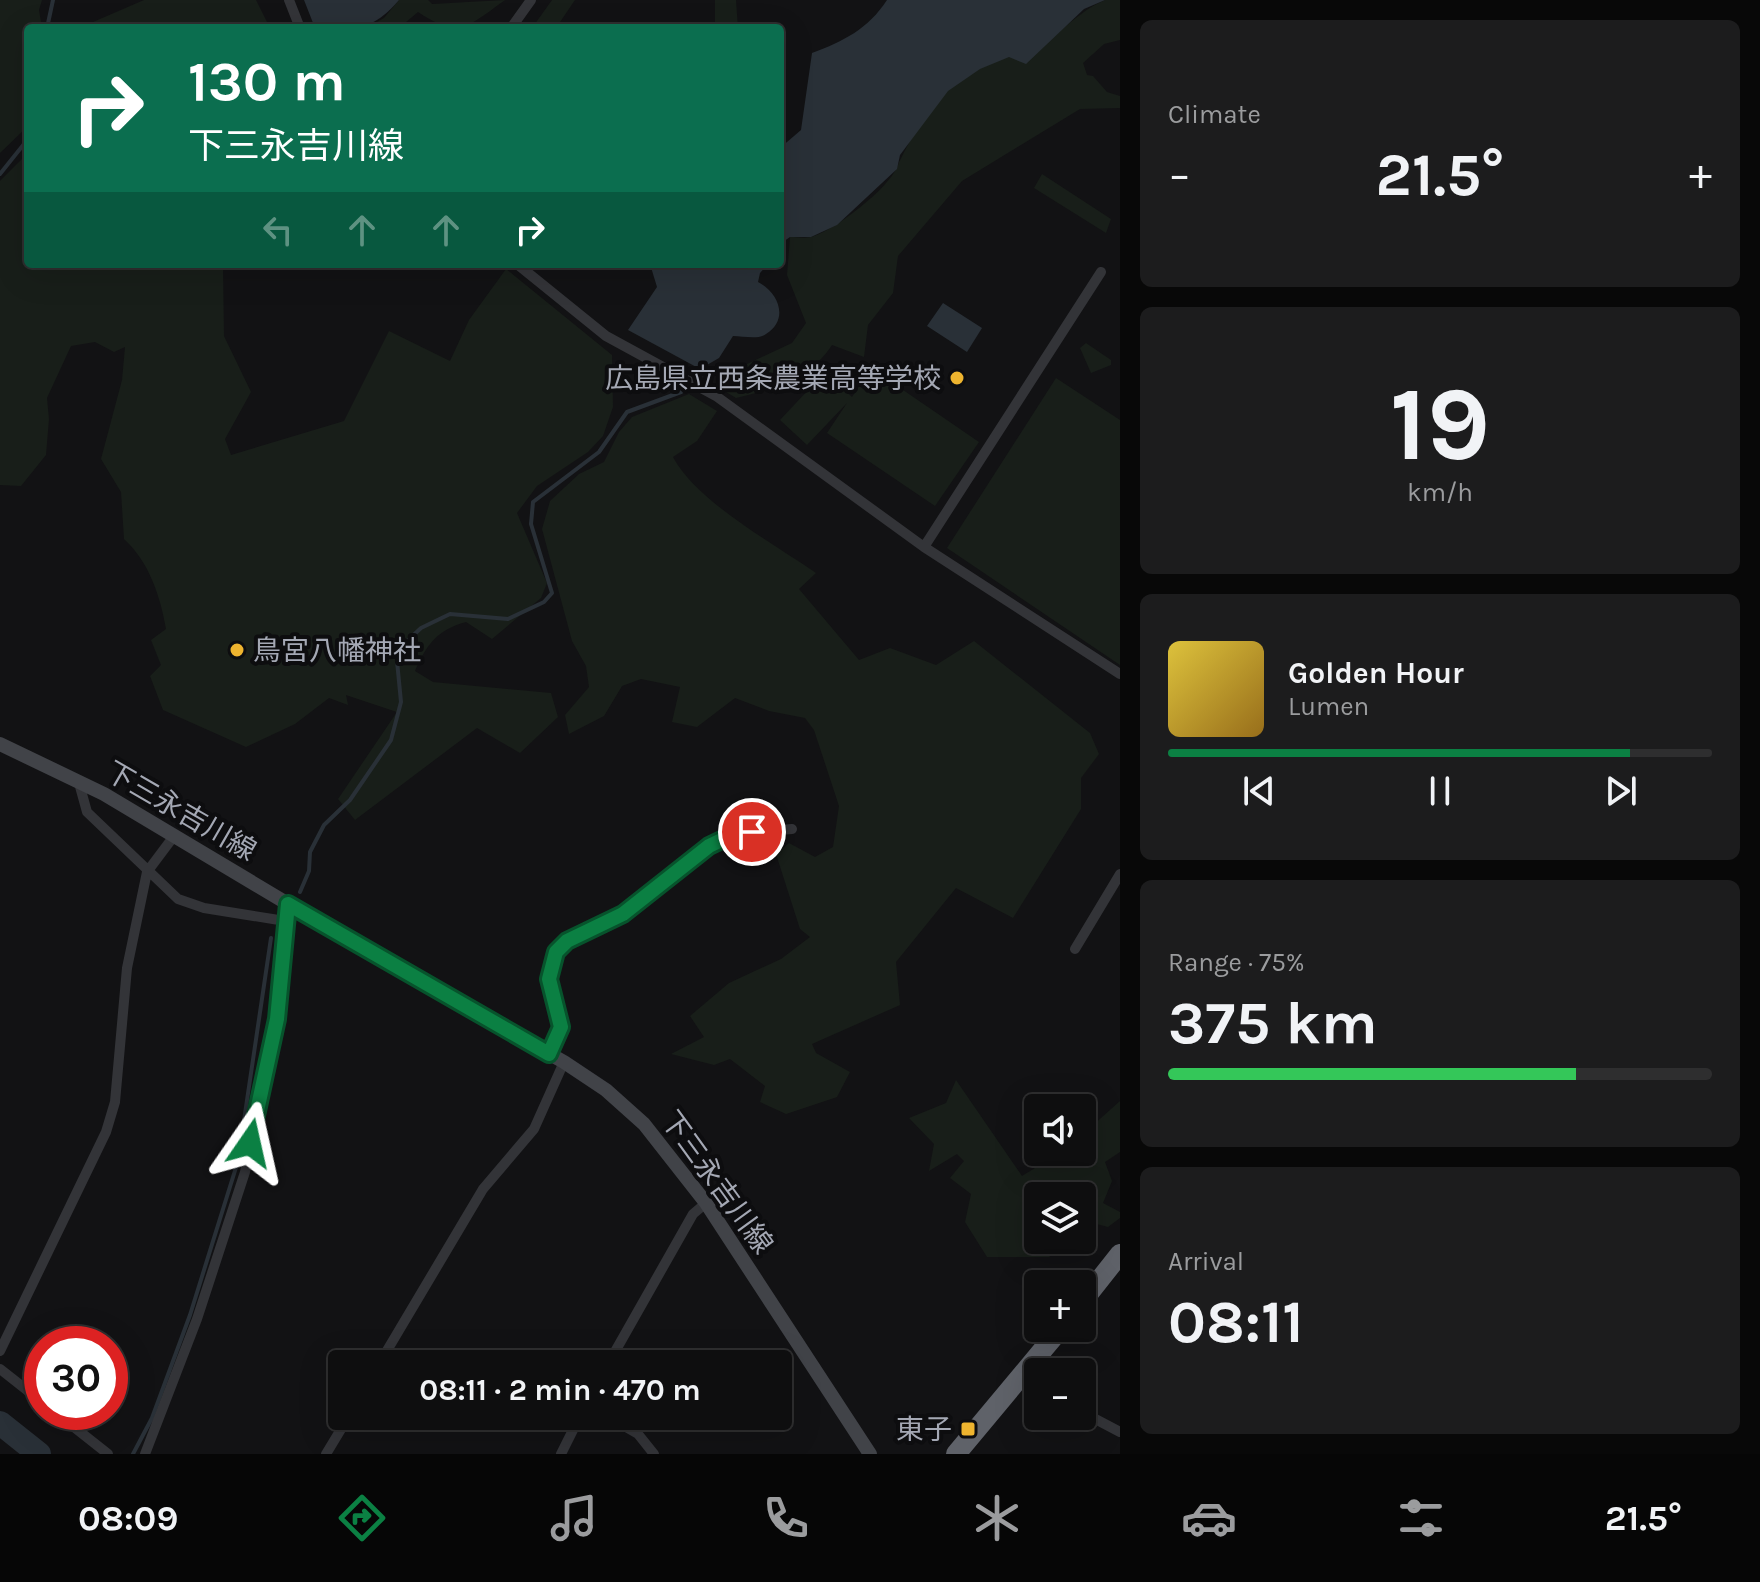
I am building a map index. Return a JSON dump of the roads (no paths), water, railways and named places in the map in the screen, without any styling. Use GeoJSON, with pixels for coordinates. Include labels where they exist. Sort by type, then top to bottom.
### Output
{"type":"FeatureCollection","features":[{"type":"Feature","properties":{"kind":"highway"},"geometry":{"type":"LineString","coordinates":[[1096,1284],[1120,1254]]}},
{"type":"Feature","properties":{"kind":"highway"},"geometry":{"type":"LineString","coordinates":[[956,1454],[1024,1389]]}},
{"type":"Feature","properties":{"kind":"main road","name":"下三永吉川線"},"geometry":{"type":"LineString","coordinates":[[0,744],[79,783],[174,836],[564,1062],[606,1090],[644,1124],[706,1203],[870,1454]]}},
{"type":"Feature","properties":{"kind":"street"},"geometry":{"type":"LineString","coordinates":[[289,0],[298,24]]}},
{"type":"Feature","properties":{"kind":"street"},"geometry":{"type":"LineString","coordinates":[[514,24],[531,0]]}},
{"type":"Feature","properties":{"kind":"street"},"geometry":{"type":"LineString","coordinates":[[522,268],[606,336],[704,389],[924,547],[1120,674]]}},
{"type":"Feature","properties":{"kind":"street"},"geometry":{"type":"LineString","coordinates":[[924,547],[1101,272]]}},
{"type":"Feature","properties":{"kind":"street"},"geometry":{"type":"LineString","coordinates":[[79,783],[87,812],[178,899],[204,908],[285,921]]}},
{"type":"Feature","properties":{"kind":"street"},"geometry":{"type":"LineString","coordinates":[[549,1054],[561,1027],[549,979],[550,965],[567,941],[623,914],[709,846],[734,834],[792,829]]}},
{"type":"Feature","properties":{"kind":"street"},"geometry":{"type":"LineString","coordinates":[[0,1351],[106,1132],[115,1102],[127,968],[147,872],[174,836]]}},
{"type":"Feature","properties":{"kind":"street"},"geometry":{"type":"LineString","coordinates":[[1075,949],[1120,874]]}},
{"type":"Feature","properties":{"kind":"street"},"geometry":{"type":"LineString","coordinates":[[145,1454],[197,1319],[245,1172],[277,1019],[288,904]]}},
{"type":"Feature","properties":{"kind":"street"},"geometry":{"type":"LineString","coordinates":[[387,1350],[483,1189],[534,1129],[564,1062]]}},
{"type":"Feature","properties":{"kind":"street"},"geometry":{"type":"LineString","coordinates":[[616,1350],[693,1214],[706,1203]]}},
{"type":"Feature","properties":{"kind":"street"},"geometry":{"type":"LineString","coordinates":[[0,1369],[24,1388]]}},
{"type":"Feature","properties":{"kind":"street"},"geometry":{"type":"LineString","coordinates":[[1096,1419],[1120,1432]]}},
{"type":"Feature","properties":{"kind":"street"},"geometry":{"type":"LineString","coordinates":[[78,1430],[108,1454]]}},
{"type":"Feature","properties":{"kind":"street"},"geometry":{"type":"LineString","coordinates":[[326,1454],[341,1430]]}},
{"type":"Feature","properties":{"kind":"street"},"geometry":{"type":"LineString","coordinates":[[561,1454],[573,1430]]}},
{"type":"Feature","properties":{"kind":"street"},"geometry":{"type":"LineString","coordinates":[[631,1430],[654,1454]]}},
{"type":"Feature","properties":{"kind":"waterway"},"geometry":{"type":"LineString","coordinates":[[48,24],[53,0]]}},
{"type":"Feature","properties":{"kind":"waterway"},"geometry":{"type":"LineString","coordinates":[[0,174],[24,144]]}},
{"type":"Feature","properties":{"kind":"waterway"},"geometry":{"type":"LineString","coordinates":[[300,892],[309,871],[310,852],[324,825],[350,800],[391,740],[401,702],[397,661],[404,644],[421,628],[450,614],[508,619],[544,602],[552,593],[531,524],[533,502],[599,452],[627,412],[681,392],[700,380],[701,365]]}},
{"type":"Feature","properties":{"kind":"waterway"},"geometry":{"type":"LineString","coordinates":[[133,1454],[152,1418],[190,1315],[238,1161],[271,938]]}},
{"type":"Feature","properties":{"kind":"waterway"},"geometry":{"type":"LineString","coordinates":[[0,1423],[39,1454]]}},
{"type":"Feature","properties":{"kind":"place","name":"広島県立西条農業高等学校"},"geometry":{"type":"Point","coordinates":[957,378]}},
{"type":"Feature","properties":{"kind":"place","name":"鳥宮八幡神社"},"geometry":{"type":"Point","coordinates":[237,650]}},
{"type":"Feature","properties":{"kind":"place","name":"東子"},"geometry":{"type":"Point","coordinates":[968,1429]}}]}
